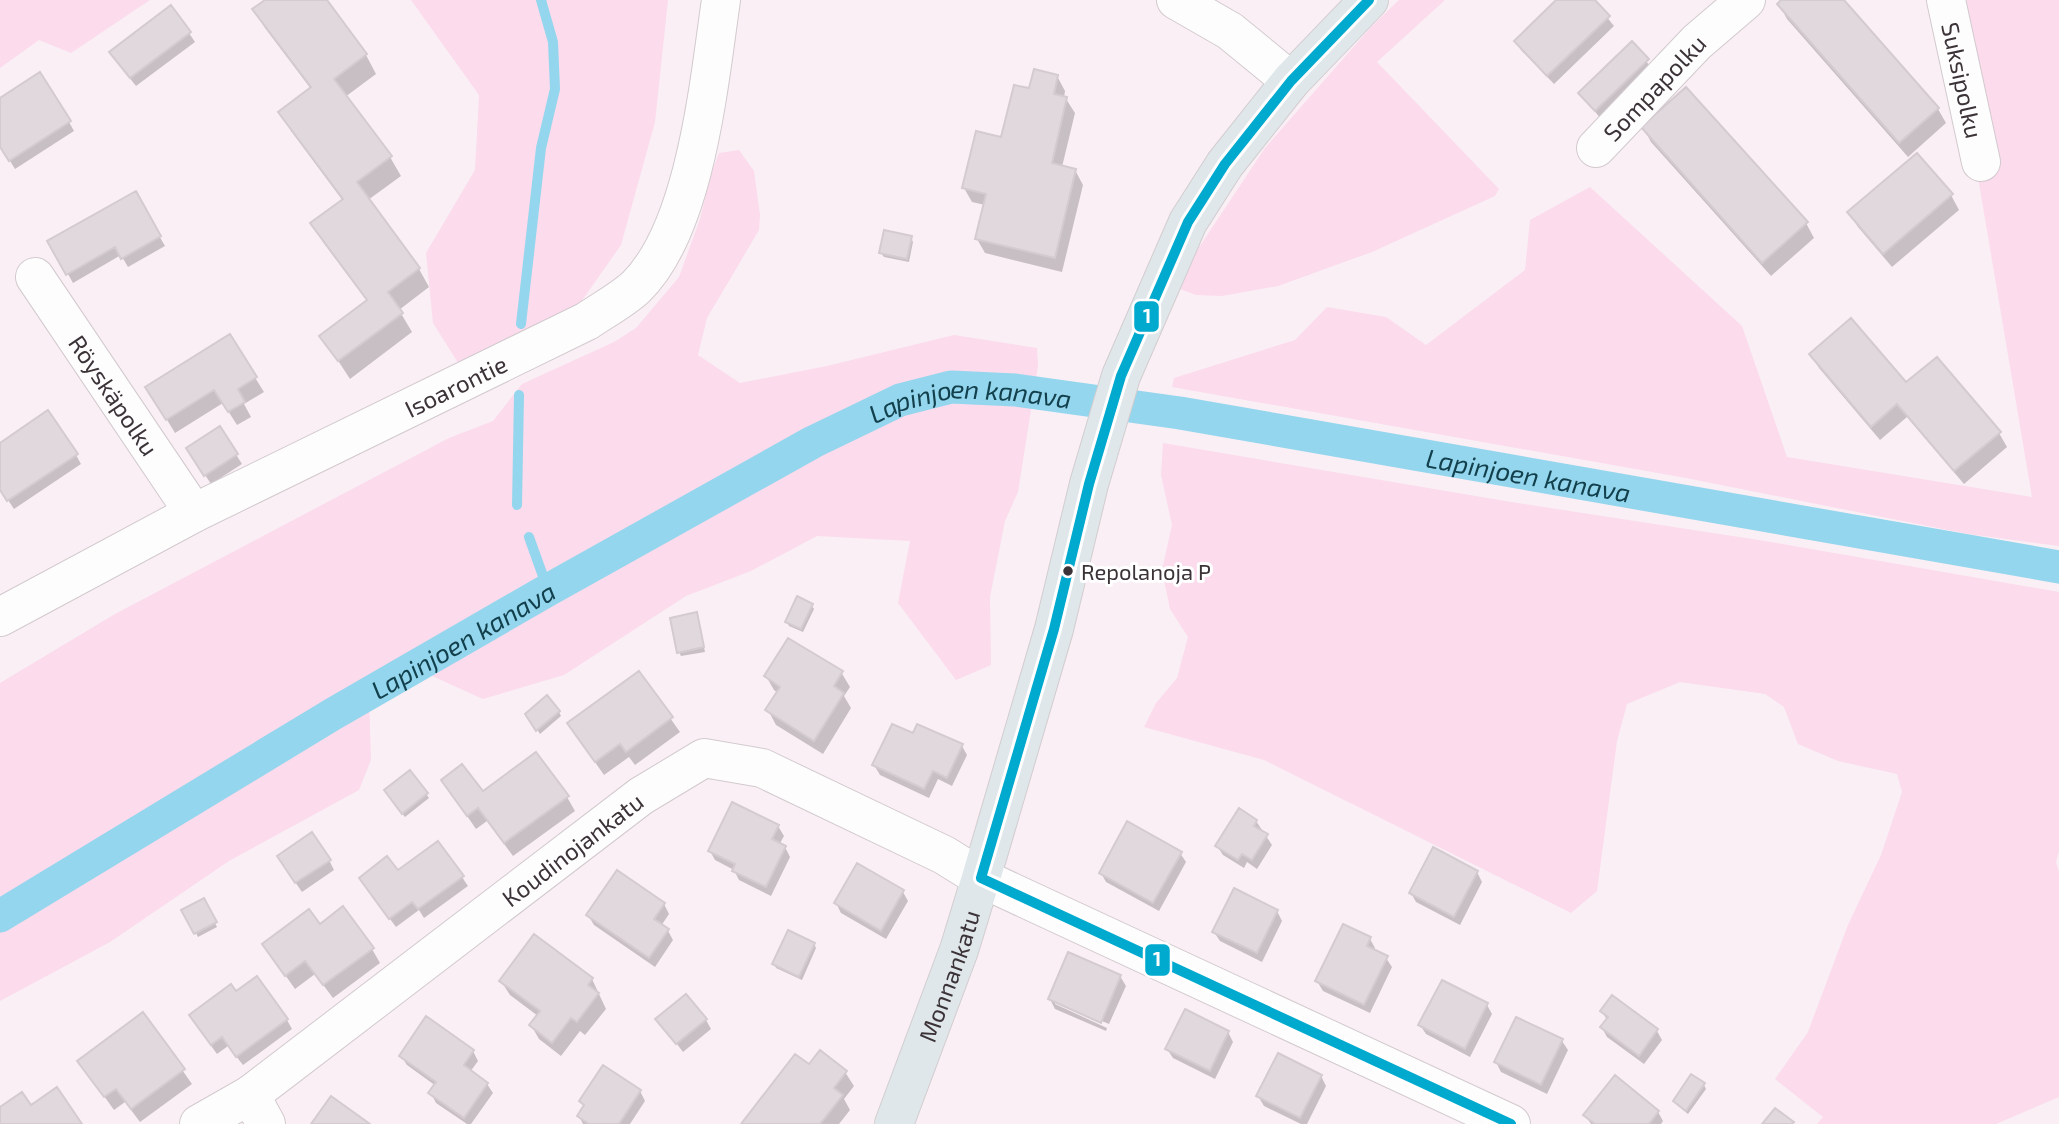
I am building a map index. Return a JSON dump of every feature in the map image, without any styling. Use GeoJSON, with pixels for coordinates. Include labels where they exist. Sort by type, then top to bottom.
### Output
{"type":"FeatureCollection","features":[{"type":"Feature","properties":{"kind":"main road","name":"Monnankatu"},"geometry":{"type":"LineString","coordinates":[[894,1124],[959,950],[981,878],[1054,629],[1089,484],[1121,376],[1188,222],[1225,164],[1291,81],[1369,0]]}},
{"type":"Feature","properties":{"kind":"street","name":"Isoarontie"},"geometry":{"type":"LineString","coordinates":[[0,617],[194,513],[587,321],[635,288],[661,256],[682,205],[707,101],[721,0]]}},
{"type":"Feature","properties":{"kind":"street"},"geometry":{"type":"LineString","coordinates":[[1176,0],[1230,31],[1291,81]]}},
{"type":"Feature","properties":{"kind":"street","name":"Sompapolku"},"geometry":{"type":"LineString","coordinates":[[1596,148],[1697,42],[1746,0]]}},
{"type":"Feature","properties":{"kind":"street","name":"Suksipolku"},"geometry":{"type":"LineString","coordinates":[[1946,0],[1981,162]]}},
{"type":"Feature","properties":{"kind":"street","name":"Röyskäpolku"},"geometry":{"type":"LineString","coordinates":[[35,277],[194,513]]}},
{"type":"Feature","properties":{"kind":"street","name":"Koudinojankatu"},"geometry":{"type":"LineString","coordinates":[[199,1124],[258,1109],[641,796],[704,758],[762,768],[944,855],[981,878],[1511,1124]]}},
{"type":"Feature","properties":{"kind":"shaded area"},"geometry":{"type":"Polygon","coordinates":[[[0,0],[150,0],[71,53],[39,40],[0,68],[0,0]]]}},
{"type":"Feature","properties":{"kind":"shaded area"},"geometry":{"type":"Polygon","coordinates":[[[411,0],[668,0],[655,122],[621,245],[576,309],[460,366],[433,323],[426,253],[475,170],[479,95],[411,0]]]}},
{"type":"Feature","properties":{"kind":"shaded area"},"geometry":{"type":"Polygon","coordinates":[[[1399,0],[1445,0],[1377,62],[1499,189],[1495,196],[1372,252],[1278,286],[1222,296],[1196,295],[1180,289],[1178,279],[1265,148],[1371,27],[1399,0]]]}},
{"type":"Feature","properties":{"kind":"shaded area"},"geometry":{"type":"Polygon","coordinates":[[[1967,0],[2059,0],[2059,546],[1968,534],[1686,478],[1172,387],[1174,378],[1295,340],[1327,307],[1386,317],[1426,345],[1525,270],[1530,220],[1590,187],[1742,326],[1787,457],[2032,497],[1969,124],[1967,0]]]}},
{"type":"Feature","properties":{"kind":"shaded area"},"geometry":{"type":"Polygon","coordinates":[[[739,150],[754,171],[760,215],[759,230],[707,318],[698,355],[740,383],[827,366],[954,335],[1037,348],[1038,366],[1018,492],[1005,521],[990,597],[991,665],[956,680],[898,603],[910,541],[817,536],[751,571],[686,596],[564,675],[483,699],[423,672],[369,697],[371,760],[359,790],[229,861],[110,942],[0,1001],[0,683],[115,614],[449,438],[493,421],[522,384],[614,342],[636,328],[679,277],[700,219],[719,153],[739,150]]]}},
{"type":"Feature","properties":{"kind":"shaded area"},"geometry":{"type":"Polygon","coordinates":[[[1163,443],[2059,592],[2059,851],[2056,862],[2059,872],[2059,1097],[1996,1124],[1817,1124],[1823,1117],[1775,1079],[1808,1032],[1848,925],[1881,855],[1902,792],[1897,774],[1838,761],[1798,744],[1784,707],[1765,694],[1680,682],[1627,704],[1617,741],[1597,891],[1571,913],[1264,760],[1144,727],[1156,703],[1177,678],[1188,637],[1170,609],[1162,570],[1172,525],[1161,475],[1163,443]]]}},
{"type":"Feature","properties":{"kind":"building"},"geometry":{"type":"Polygon","coordinates":[[[265,0],[327,0],[367,54],[334,79],[392,156],[357,182],[420,268],[388,292],[403,313],[338,361],[319,336],[367,300],[310,223],[343,199],[278,112],[311,87],[252,9],[265,0]]]}},
{"type":"Feature","properties":{"kind":"building"},"geometry":{"type":"Polygon","coordinates":[[[1556,0],[1595,0],[1610,16],[1547,76],[1514,41],[1556,0]]]}},
{"type":"Feature","properties":{"kind":"building"},"geometry":{"type":"Polygon","coordinates":[[[1781,0],[1844,0],[1939,108],[1899,143],[1777,4],[1781,0]]]}},
{"type":"Feature","properties":{"kind":"building"},"geometry":{"type":"Polygon","coordinates":[[[171,5],[191,32],[130,78],[109,52],[171,5]]]}},
{"type":"Feature","properties":{"kind":"building"},"geometry":{"type":"Polygon","coordinates":[[[1632,41],[1649,59],[1595,111],[1578,93],[1632,41]]]}},
{"type":"Feature","properties":{"kind":"building"},"geometry":{"type":"Polygon","coordinates":[[[1034,69],[1058,75],[1054,94],[1067,97],[1052,163],[1076,169],[1055,258],[975,239],[986,194],[962,188],[976,131],[1001,137],[1014,85],[1029,88],[1034,69]]]}},
{"type":"Feature","properties":{"kind":"building"},"geometry":{"type":"Polygon","coordinates":[[[40,72],[71,121],[9,161],[0,147],[0,98],[40,72]]]}},
{"type":"Feature","properties":{"kind":"building"},"geometry":{"type":"Polygon","coordinates":[[[1686,87],[1808,222],[1762,263],[1641,127],[1686,87]]]}},
{"type":"Feature","properties":{"kind":"building"},"geometry":{"type":"Polygon","coordinates":[[[1917,153],[1953,194],[1883,254],[1847,212],[1917,153]]]}},
{"type":"Feature","properties":{"kind":"building"},"geometry":{"type":"Polygon","coordinates":[[[136,191],[161,236],[121,259],[115,247],[66,275],[47,241],[136,191]]]}},
{"type":"Feature","properties":{"kind":"building"},"geometry":{"type":"Polygon","coordinates":[[[884,230],[912,236],[907,259],[879,253],[884,230]]]}},
{"type":"Feature","properties":{"kind":"building"},"geometry":{"type":"Polygon","coordinates":[[[1851,318],[1906,382],[1937,357],[2001,432],[1954,471],[1897,404],[1871,427],[1809,354],[1851,318]]]}},
{"type":"Feature","properties":{"kind":"building"},"geometry":{"type":"Polygon","coordinates":[[[230,334],[257,377],[238,389],[245,402],[228,412],[214,390],[166,420],[145,387],[230,334]]]}},
{"type":"Feature","properties":{"kind":"building"},"geometry":{"type":"Polygon","coordinates":[[[48,410],[78,454],[7,501],[0,490],[0,443],[48,410]]]}},
{"type":"Feature","properties":{"kind":"building"},"geometry":{"type":"Polygon","coordinates":[[[220,426],[238,454],[204,476],[186,448],[220,426]]]}},
{"type":"Feature","properties":{"kind":"building"},"geometry":{"type":"Polygon","coordinates":[[[797,596],[813,604],[801,629],[785,622],[797,596]]]}},
{"type":"Feature","properties":{"kind":"building"},"geometry":{"type":"Polygon","coordinates":[[[697,612],[704,647],[677,653],[670,618],[697,612]]]}},
{"type":"Feature","properties":{"kind":"building"},"geometry":{"type":"Polygon","coordinates":[[[788,638],[843,671],[834,686],[844,693],[814,741],[765,710],[780,687],[764,676],[788,638]]]}},
{"type":"Feature","properties":{"kind":"building"},"geometry":{"type":"Polygon","coordinates":[[[639,671],[673,717],[626,752],[620,744],[595,762],[567,723],[639,671]]]}},
{"type":"Feature","properties":{"kind":"building"},"geometry":{"type":"Polygon","coordinates":[[[547,695],[560,711],[536,731],[525,714],[547,695]]]}},
{"type":"Feature","properties":{"kind":"building"},"geometry":{"type":"Polygon","coordinates":[[[892,724],[913,733],[917,724],[963,744],[947,778],[933,771],[924,789],[872,765],[892,724]]]}},
{"type":"Feature","properties":{"kind":"building"},"geometry":{"type":"Polygon","coordinates":[[[536,752],[569,796],[504,843],[478,808],[467,816],[441,780],[462,764],[483,791],[536,752]]]}},
{"type":"Feature","properties":{"kind":"building"},"geometry":{"type":"Polygon","coordinates":[[[410,770],[428,793],[402,814],[384,790],[410,770]]]}},
{"type":"Feature","properties":{"kind":"building"},"geometry":{"type":"Polygon","coordinates":[[[732,802],[779,825],[772,839],[786,846],[766,887],[732,871],[735,864],[708,851],[732,802]]]}},
{"type":"Feature","properties":{"kind":"building"},"geometry":{"type":"Polygon","coordinates":[[[1239,808],[1257,820],[1254,826],[1268,834],[1252,860],[1242,854],[1238,860],[1215,846],[1239,808]]]}},
{"type":"Feature","properties":{"kind":"building"},"geometry":{"type":"Polygon","coordinates":[[[1127,821],[1182,852],[1153,903],[1099,873],[1127,821]]]}},
{"type":"Feature","properties":{"kind":"building"},"geometry":{"type":"Polygon","coordinates":[[[312,832],[331,860],[295,883],[277,856],[312,832]]]}},
{"type":"Feature","properties":{"kind":"building"},"geometry":{"type":"Polygon","coordinates":[[[438,841],[464,876],[418,909],[412,902],[389,919],[359,878],[387,856],[398,870],[438,841]]]}},
{"type":"Feature","properties":{"kind":"building"},"geometry":{"type":"Polygon","coordinates":[[[1433,847],[1478,871],[1454,917],[1409,893],[1433,847]]]}},
{"type":"Feature","properties":{"kind":"building"},"geometry":{"type":"Polygon","coordinates":[[[857,863],[904,890],[881,931],[834,903],[857,863]]]}},
{"type":"Feature","properties":{"kind":"building"},"geometry":{"type":"Polygon","coordinates":[[[617,870],[665,903],[654,919],[669,929],[649,958],[586,915],[617,870]]]}},
{"type":"Feature","properties":{"kind":"building"},"geometry":{"type":"Polygon","coordinates":[[[1234,888],[1278,910],[1257,953],[1212,932],[1234,888]]]}},
{"type":"Feature","properties":{"kind":"building"},"geometry":{"type":"Polygon","coordinates":[[[204,898],[217,922],[194,934],[181,910],[204,898]]]}},
{"type":"Feature","properties":{"kind":"building"},"geometry":{"type":"Polygon","coordinates":[[[343,906],[374,948],[323,985],[305,961],[285,976],[262,944],[309,909],[320,924],[343,906]]]}},
{"type":"Feature","properties":{"kind":"building"},"geometry":{"type":"Polygon","coordinates":[[[1343,924],[1371,937],[1367,946],[1388,956],[1364,1005],[1315,981],[1343,924]]]}},
{"type":"Feature","properties":{"kind":"building"},"geometry":{"type":"Polygon","coordinates":[[[788,930],[815,943],[799,977],[772,964],[788,930]]]}},
{"type":"Feature","properties":{"kind":"building"},"geometry":{"type":"Polygon","coordinates":[[[534,934],[593,978],[588,985],[599,993],[577,1022],[571,1018],[552,1043],[529,1025],[540,1011],[499,981],[534,934]]]}},
{"type":"Feature","properties":{"kind":"building"},"geometry":{"type":"Polygon","coordinates":[[[1068,952],[1121,975],[1101,1023],[1048,999],[1068,952]]]}},
{"type":"Feature","properties":{"kind":"building"},"geometry":{"type":"Polygon","coordinates":[[[257,976],[288,1019],[236,1057],[222,1037],[211,1045],[189,1015],[231,984],[236,991],[257,976]]]}},
{"type":"Feature","properties":{"kind":"building"},"geometry":{"type":"Polygon","coordinates":[[[1442,980],[1488,1003],[1465,1049],[1418,1025],[1442,980]]]}},
{"type":"Feature","properties":{"kind":"building"},"geometry":{"type":"Polygon","coordinates":[[[686,994],[707,1019],[676,1044],[655,1019],[686,994]]]}},
{"type":"Feature","properties":{"kind":"building"},"geometry":{"type":"Polygon","coordinates":[[[1612,995],[1658,1029],[1639,1056],[1600,1027],[1608,1017],[1600,1011],[1612,995]]]}},
{"type":"Feature","properties":{"kind":"building"},"geometry":{"type":"Polygon","coordinates":[[[1185,1009],[1229,1031],[1210,1071],[1165,1049],[1185,1009]]]}},
{"type":"Feature","properties":{"kind":"building"},"geometry":{"type":"Polygon","coordinates":[[[143,1012],[185,1069],[131,1109],[116,1089],[104,1097],[77,1061],[143,1012]]]}},
{"type":"Feature","properties":{"kind":"building"},"geometry":{"type":"Polygon","coordinates":[[[426,1016],[474,1050],[464,1065],[488,1083],[464,1118],[428,1093],[436,1082],[399,1056],[426,1016]]]}},
{"type":"Feature","properties":{"kind":"building"},"geometry":{"type":"Polygon","coordinates":[[[1516,1017],[1563,1039],[1541,1085],[1494,1062],[1516,1017]]]}},
{"type":"Feature","properties":{"kind":"building"},"geometry":{"type":"Polygon","coordinates":[[[820,1050],[847,1071],[834,1088],[843,1095],[820,1124],[741,1124],[795,1054],[809,1064],[820,1050]]]}},
{"type":"Feature","properties":{"kind":"building"},"geometry":{"type":"Polygon","coordinates":[[[1278,1053],[1322,1075],[1300,1118],[1256,1096],[1278,1053]]]}},
{"type":"Feature","properties":{"kind":"building"},"geometry":{"type":"Polygon","coordinates":[[[603,1065],[641,1090],[619,1124],[589,1124],[577,1116],[584,1105],[579,1101],[603,1065]]]}},
{"type":"Feature","properties":{"kind":"building"},"geometry":{"type":"Polygon","coordinates":[[[1691,1074],[1705,1083],[1686,1111],[1673,1101],[1691,1074]]]}},
{"type":"Feature","properties":{"kind":"building"},"geometry":{"type":"Polygon","coordinates":[[[1615,1075],[1659,1111],[1649,1124],[1595,1124],[1583,1115],[1615,1075]]]}},
{"type":"Feature","properties":{"kind":"building"},"geometry":{"type":"Polygon","coordinates":[[[57,1087],[82,1124],[0,1124],[0,1107],[22,1092],[31,1105],[57,1087]]]}},
{"type":"Feature","properties":{"kind":"building"},"geometry":{"type":"Polygon","coordinates":[[[331,1096],[370,1124],[311,1124],[331,1096]]]}},
{"type":"Feature","properties":{"kind":"building"},"geometry":{"type":"Polygon","coordinates":[[[1775,1108],[1794,1122],[1762,1124],[1775,1108]]]}},
{"type":"Feature","properties":{"kind":"waterway"},"geometry":{"type":"LineString","coordinates":[[521,324],[541,148],[555,89],[553,42],[541,0]]}},
{"type":"Feature","properties":{"kind":"waterway","name":"Lapinjoen kanava"},"geometry":{"type":"LineString","coordinates":[[0,916],[333,714],[813,442],[900,400],[951,387],[1015,390],[1180,413],[2059,567]]}},
{"type":"Feature","properties":{"kind":"waterway"},"geometry":{"type":"LineString","coordinates":[[517,505],[519,395]]}},
{"type":"Feature","properties":{"kind":"waterway"},"geometry":{"type":"LineString","coordinates":[[529,537],[548,590]]}},
{"type":"Feature","properties":{"kind":"transit line","name":"1"},"geometry":{"type":"LineString","coordinates":[[1369,0],[1291,81],[1225,164],[1188,222],[1121,376],[1089,484],[1054,629],[981,878],[1511,1124]]}},
{"type":"Feature","properties":{"kind":"place","name":"Repolanoja P"},"geometry":{"type":"Point","coordinates":[1068,571]}}]}
